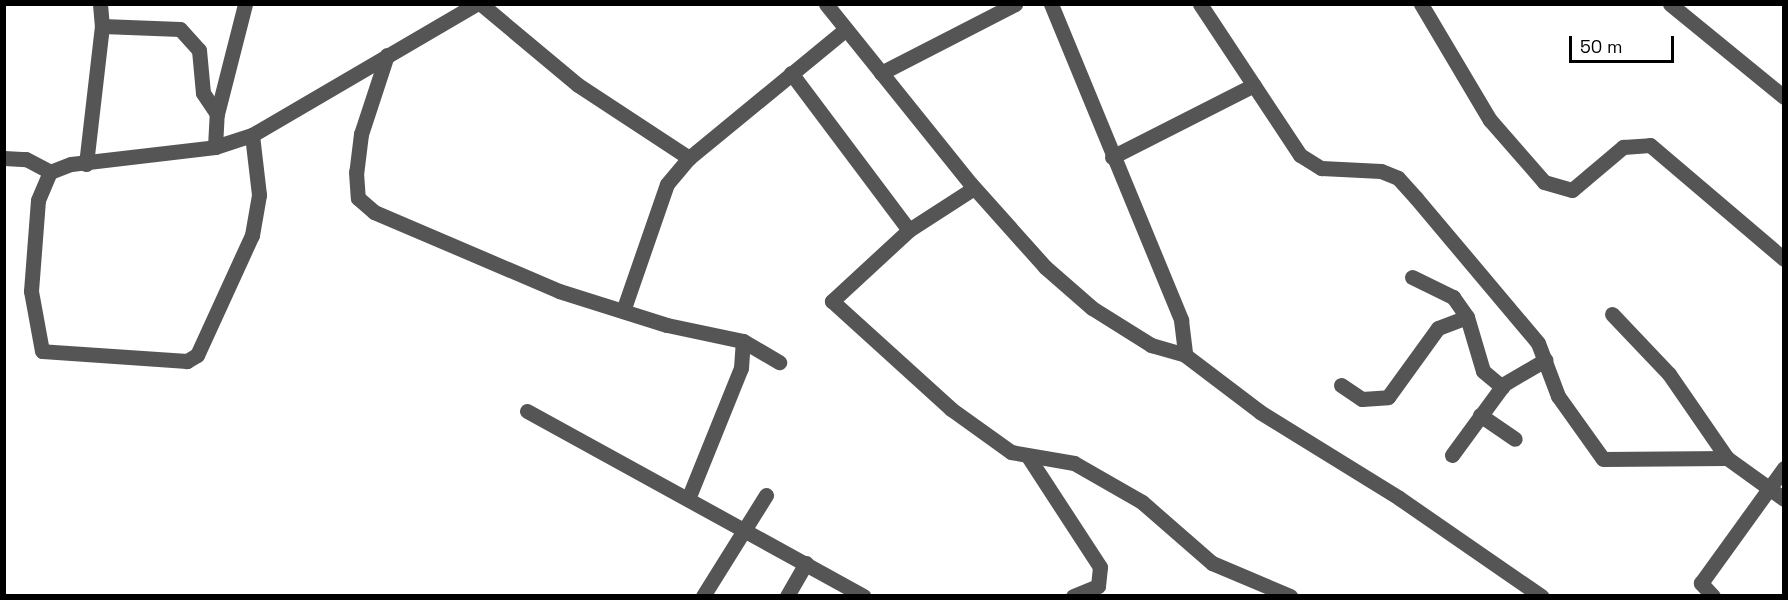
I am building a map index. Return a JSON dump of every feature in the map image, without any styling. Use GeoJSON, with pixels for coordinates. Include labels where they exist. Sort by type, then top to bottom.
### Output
{"type":"FeatureCollection","features":[{"type":"Feature","properties":{"kind":"street"},"geometry":{"type":"LineString","coordinates":[[86,164],[102,26],[100,4]]}},
{"type":"Feature","properties":{"kind":"street"},"geometry":{"type":"LineString","coordinates":[[215,147],[217,114],[245,4]]}},
{"type":"Feature","properties":{"kind":"street"},"geometry":{"type":"LineString","coordinates":[[4,158],[26,159],[50,172],[86,164],[215,147],[252,135],[476,4]]}},
{"type":"Feature","properties":{"kind":"street"},"geometry":{"type":"LineString","coordinates":[[481,4],[578,85],[689,158]]}},
{"type":"Feature","properties":{"kind":"street"},"geometry":{"type":"LineString","coordinates":[[826,4],[974,188],[1045,267],[1092,308],[1151,345],[1185,355],[1260,412],[1399,498],[1540,595]]}},
{"type":"Feature","properties":{"kind":"street"},"geometry":{"type":"LineString","coordinates":[[881,73],[1015,4]]}},
{"type":"Feature","properties":{"kind":"street"},"geometry":{"type":"LineString","coordinates":[[1051,4],[1181,320],[1185,355]]}},
{"type":"Feature","properties":{"kind":"street"},"geometry":{"type":"LineString","coordinates":[[1200,4],[1254,85],[1310,162],[1398,178],[1530,334],[1545,360],[1558,396],[1603,459],[1727,458]]}},
{"type":"Feature","properties":{"kind":"street"},"geometry":{"type":"LineString","coordinates":[[1421,4],[1490,120],[1544,182],[1572,190],[1623,147],[1650,145],[1784,259]]}},
{"type":"Feature","properties":{"kind":"street"},"geometry":{"type":"LineString","coordinates":[[1670,4],[1784,97]]}},
{"type":"Feature","properties":{"kind":"street"},"geometry":{"type":"LineString","coordinates":[[102,26],[180,29],[199,50],[203,93],[217,114]]}},
{"type":"Feature","properties":{"kind":"street"},"geometry":{"type":"LineString","coordinates":[[623,311],[657,204],[689,158],[846,29]]}},
{"type":"Feature","properties":{"kind":"street"},"geometry":{"type":"LineString","coordinates":[[387,55],[361,134],[358,198],[374,212],[459,251],[623,311],[743,341],[779,362]]}},
{"type":"Feature","properties":{"kind":"street"},"geometry":{"type":"LineString","coordinates":[[791,73],[909,230]]}},
{"type":"Feature","properties":{"kind":"street"},"geometry":{"type":"LineString","coordinates":[[1112,157],[1254,85]]}},
{"type":"Feature","properties":{"kind":"street"},"geometry":{"type":"LineString","coordinates":[[50,172],[38,200],[32,291],[42,351],[187,361],[197,355],[252,236],[259,195],[252,135]]}},
{"type":"Feature","properties":{"kind":"street"},"geometry":{"type":"LineString","coordinates":[[974,188],[909,230],[832,301],[951,409],[1029,458],[1100,567],[1098,586],[1073,596]]}},
{"type":"Feature","properties":{"kind":"street"},"geometry":{"type":"LineString","coordinates":[[1412,277],[1453,297],[1467,316],[1483,371],[1502,387]]}},
{"type":"Feature","properties":{"kind":"street"},"geometry":{"type":"LineString","coordinates":[[1612,314],[1669,374],[1727,458],[1784,500]]}},
{"type":"Feature","properties":{"kind":"street"},"geometry":{"type":"LineString","coordinates":[[1341,385],[1362,399],[1388,397],[1438,328],[1467,316]]}},
{"type":"Feature","properties":{"kind":"street"},"geometry":{"type":"LineString","coordinates":[[688,498],[741,368],[743,341]]}},
{"type":"Feature","properties":{"kind":"street"},"geometry":{"type":"LineString","coordinates":[[1452,455],[1502,387],[1545,360]]}},
{"type":"Feature","properties":{"kind":"street"},"geometry":{"type":"LineString","coordinates":[[527,411],[746,529],[864,596]]}},
{"type":"Feature","properties":{"kind":"street"},"geometry":{"type":"LineString","coordinates":[[1480,415],[1515,439]]}},
{"type":"Feature","properties":{"kind":"street"},"geometry":{"type":"LineString","coordinates":[[1029,458],[1045,456],[1074,463],[1142,502],[1212,563],[1290,596]]}},
{"type":"Feature","properties":{"kind":"street"},"geometry":{"type":"LineString","coordinates":[[1713,596],[1701,583],[1784,468]]}},
{"type":"Feature","properties":{"kind":"street"},"geometry":{"type":"LineString","coordinates":[[703,596],[766,495]]}},
{"type":"Feature","properties":{"kind":"street"},"geometry":{"type":"LineString","coordinates":[[787,596],[806,563]]}}]}
